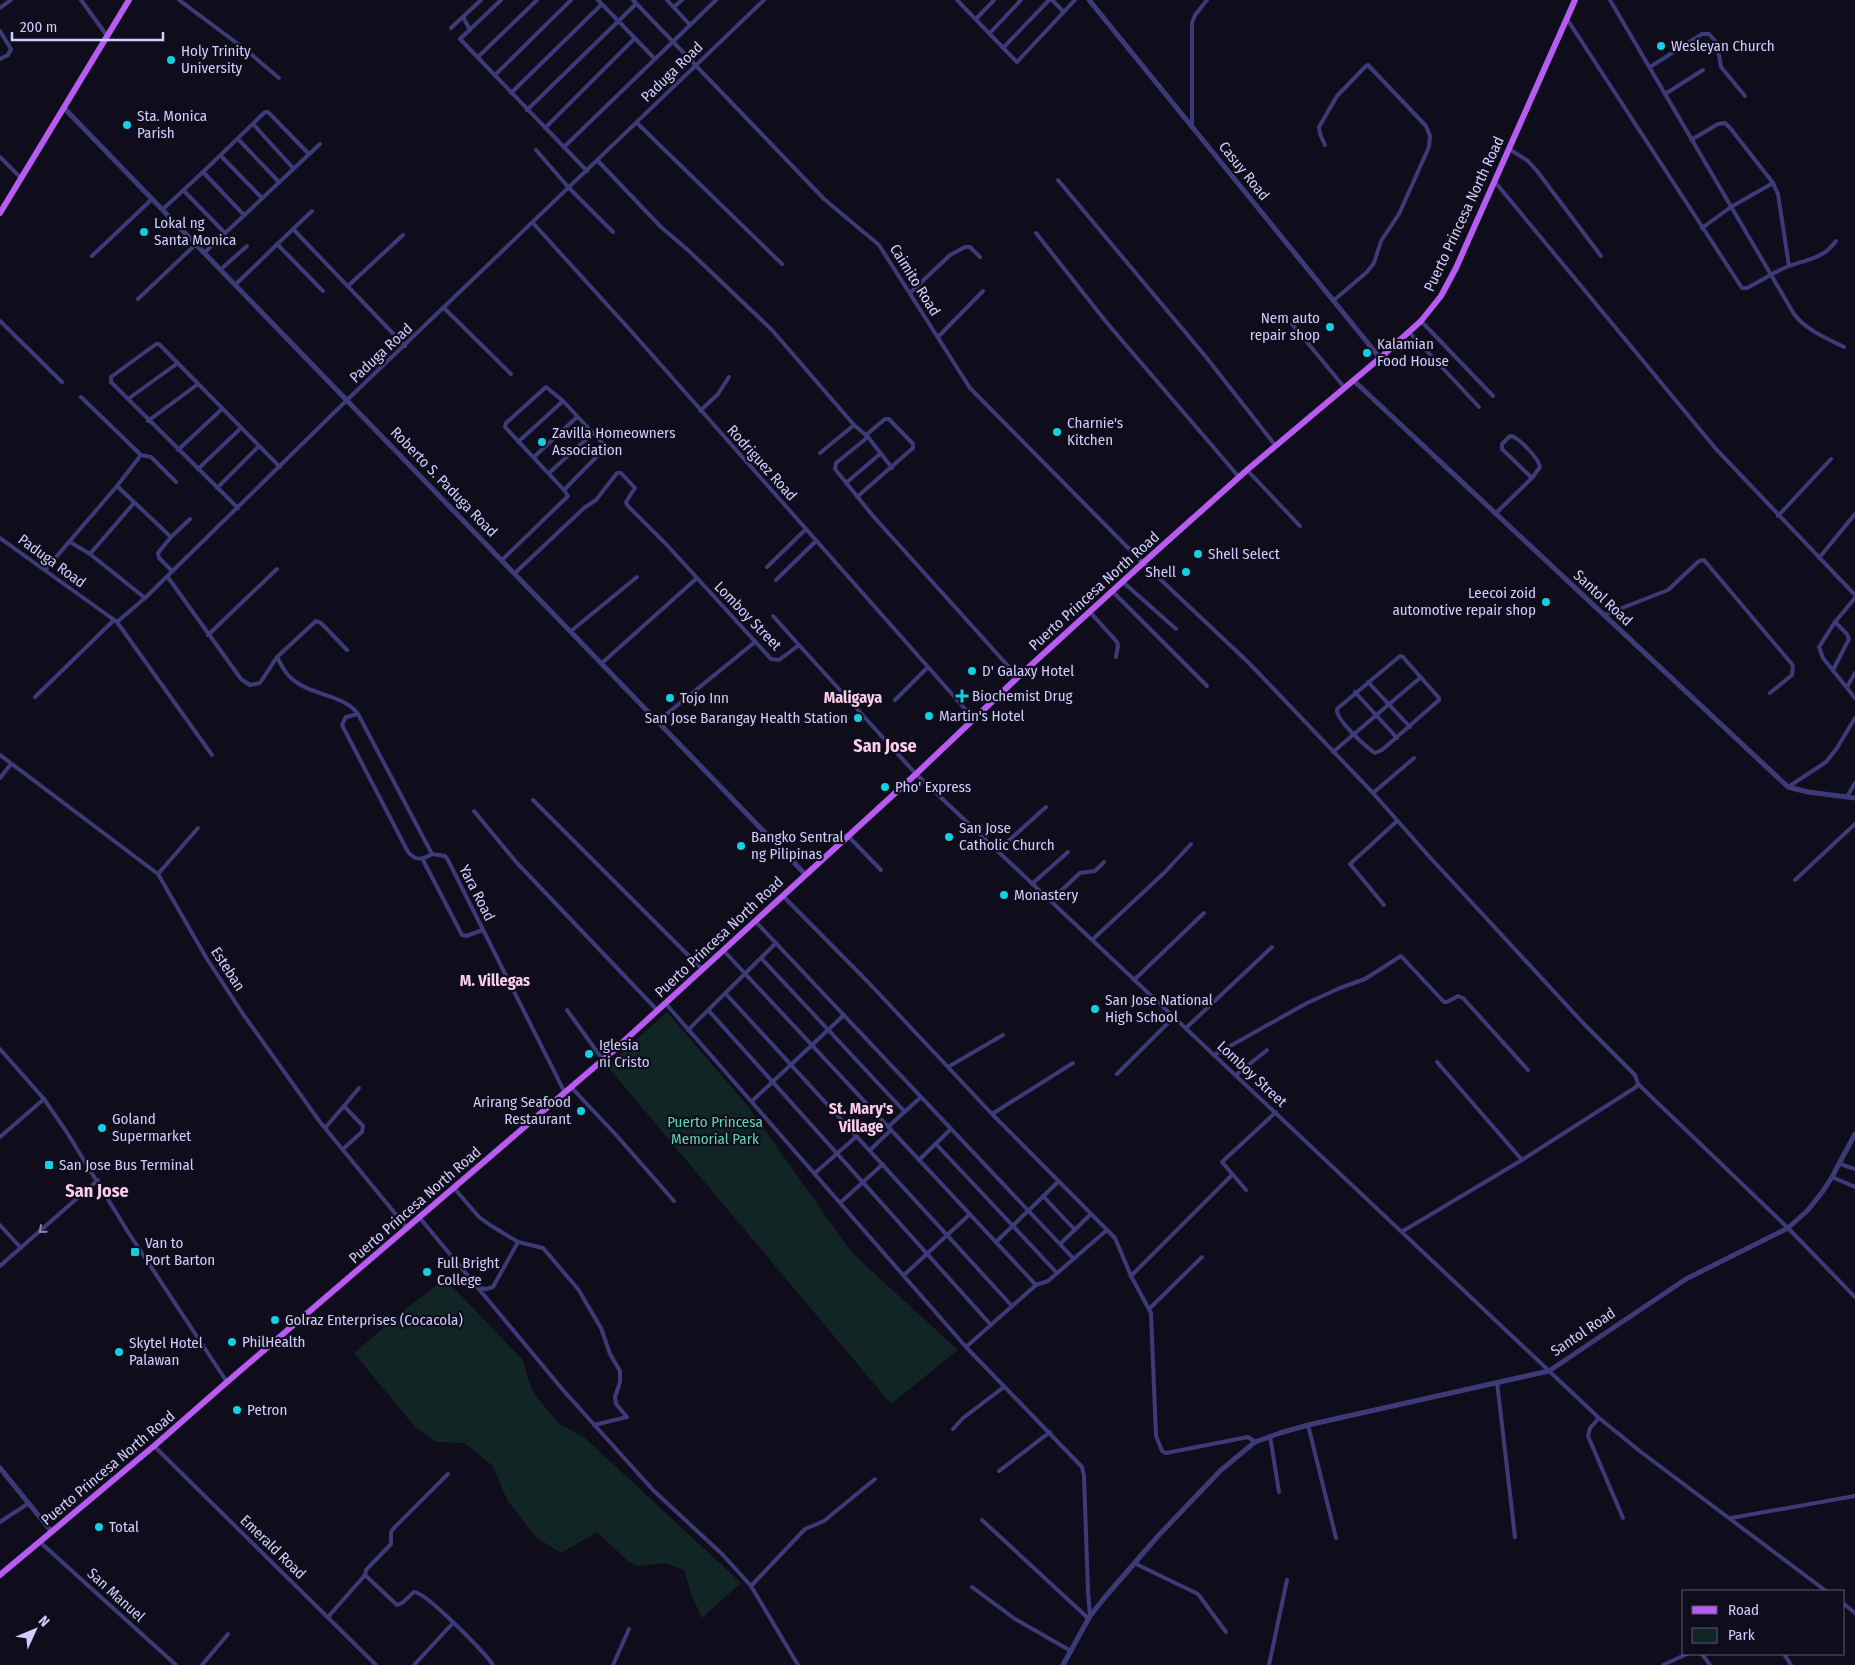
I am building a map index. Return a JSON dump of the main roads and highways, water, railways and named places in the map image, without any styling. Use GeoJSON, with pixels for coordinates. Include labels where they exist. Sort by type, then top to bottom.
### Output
{"type":"FeatureCollection","features":[{"type":"Feature","properties":{"kind":"main road"},"geometry":{"type":"LineString","coordinates":[[0,213],[130,0]]}},
{"type":"Feature","properties":{"kind":"main road","name":"Puerto Princesa North Road"},"geometry":{"type":"LineString","coordinates":[[0,1575],[154,1446],[603,1060],[916,774],[1112,591],[1246,470],[1380,358],[1421,321],[1441,296],[1449,282],[1575,0]]}},
{"type":"Feature","properties":{"kind":"place","name":"Wesleyan Church"},"geometry":{"type":"Point","coordinates":[1661,46]}},
{"type":"Feature","properties":{"kind":"place","name":"Holy Trinity University"},"geometry":{"type":"Point","coordinates":[171,60]}},
{"type":"Feature","properties":{"kind":"place","name":"Sta. Monica Parish"},"geometry":{"type":"Point","coordinates":[127,125]}},
{"type":"Feature","properties":{"kind":"place","name":"Lokal ng Santa Monica"},"geometry":{"type":"Point","coordinates":[144,232]}},
{"type":"Feature","properties":{"kind":"place","name":"Nem auto repair shop"},"geometry":{"type":"Point","coordinates":[1330,327]}},
{"type":"Feature","properties":{"kind":"place","name":"Kalamian Food House"},"geometry":{"type":"Point","coordinates":[1367,353]}},
{"type":"Feature","properties":{"kind":"place","name":"Charnie's Kitchen"},"geometry":{"type":"Point","coordinates":[1057,432]}},
{"type":"Feature","properties":{"kind":"place","name":"Zavilla Homeowners Association"},"geometry":{"type":"Point","coordinates":[542,442]}},
{"type":"Feature","properties":{"kind":"place","name":"Shell Select"},"geometry":{"type":"Point","coordinates":[1198,554]}},
{"type":"Feature","properties":{"kind":"place","name":"Shell"},"geometry":{"type":"Point","coordinates":[1186,572]}},
{"type":"Feature","properties":{"kind":"place","name":"Leecoi zoid automotive repair shop"},"geometry":{"type":"Point","coordinates":[1546,602]}},
{"type":"Feature","properties":{"kind":"place","name":"D' Galaxy Hotel"},"geometry":{"type":"Point","coordinates":[972,671]}},
{"type":"Feature","properties":{"kind":"place","name":"Biochemist Drug"},"geometry":{"type":"Point","coordinates":[962,696]}},
{"type":"Feature","properties":{"kind":"place","name":"Tojo Inn"},"geometry":{"type":"Point","coordinates":[670,698]}},
{"type":"Feature","properties":{"kind":"place","name":"Martin's Hotel"},"geometry":{"type":"Point","coordinates":[929,716]}},
{"type":"Feature","properties":{"kind":"place","name":"San Jose Barangay Health Station"},"geometry":{"type":"Point","coordinates":[858,718]}},
{"type":"Feature","properties":{"kind":"place","name":"Pho' Express"},"geometry":{"type":"Point","coordinates":[885,787]}},
{"type":"Feature","properties":{"kind":"place","name":"San Jose Catholic Church"},"geometry":{"type":"Point","coordinates":[949,837]}},
{"type":"Feature","properties":{"kind":"place","name":"Bangko Sentral ng Pilipinas"},"geometry":{"type":"Point","coordinates":[741,846]}},
{"type":"Feature","properties":{"kind":"place","name":"Monastery"},"geometry":{"type":"Point","coordinates":[1004,895]}},
{"type":"Feature","properties":{"kind":"place","name":"San Jose National High School"},"geometry":{"type":"Point","coordinates":[1095,1009]}},
{"type":"Feature","properties":{"kind":"place","name":"Iglesia ni Cristo"},"geometry":{"type":"Point","coordinates":[589,1054]}},
{"type":"Feature","properties":{"kind":"place","name":"Arirang Seafood Restaurant"},"geometry":{"type":"Point","coordinates":[581,1111]}},
{"type":"Feature","properties":{"kind":"place","name":"Goland Supermarket"},"geometry":{"type":"Point","coordinates":[102,1128]}},
{"type":"Feature","properties":{"kind":"place","name":"San Jose Bus Terminal"},"geometry":{"type":"Point","coordinates":[49,1165]}},
{"type":"Feature","properties":{"kind":"place","name":"Van to Port Barton"},"geometry":{"type":"Point","coordinates":[135,1252]}},
{"type":"Feature","properties":{"kind":"place","name":"Full Bright College"},"geometry":{"type":"Point","coordinates":[427,1272]}},
{"type":"Feature","properties":{"kind":"place","name":"Golraz Enterprises (Cocacola)"},"geometry":{"type":"Point","coordinates":[275,1320]}},
{"type":"Feature","properties":{"kind":"place","name":"PhilHealth"},"geometry":{"type":"Point","coordinates":[232,1342]}},
{"type":"Feature","properties":{"kind":"place","name":"Skytel Hotel Palawan"},"geometry":{"type":"Point","coordinates":[119,1352]}},
{"type":"Feature","properties":{"kind":"place","name":"Petron"},"geometry":{"type":"Point","coordinates":[237,1410]}},
{"type":"Feature","properties":{"kind":"place","name":"Total"},"geometry":{"type":"Point","coordinates":[99,1527]}},
{"type":"Feature","properties":{"kind":"district","name":"Maligaya"},"geometry":{"type":"Point","coordinates":[853,697]}},
{"type":"Feature","properties":{"kind":"district","name":"San Jose"},"geometry":{"type":"Point","coordinates":[885,746]}},
{"type":"Feature","properties":{"kind":"district","name":"M. Villegas"},"geometry":{"type":"Point","coordinates":[495,980]}},
{"type":"Feature","properties":{"kind":"district","name":"St. Mary's Village"},"geometry":{"type":"Point","coordinates":[861,1117]}},
{"type":"Feature","properties":{"kind":"district","name":"San Jose"},"geometry":{"type":"Point","coordinates":[97,1191]}},
{"type":"Feature","properties":{"kind":"park label","name":"Puerto Princesa Memorial Park"},"geometry":{"type":"Point","coordinates":[715,1130]}}]}
